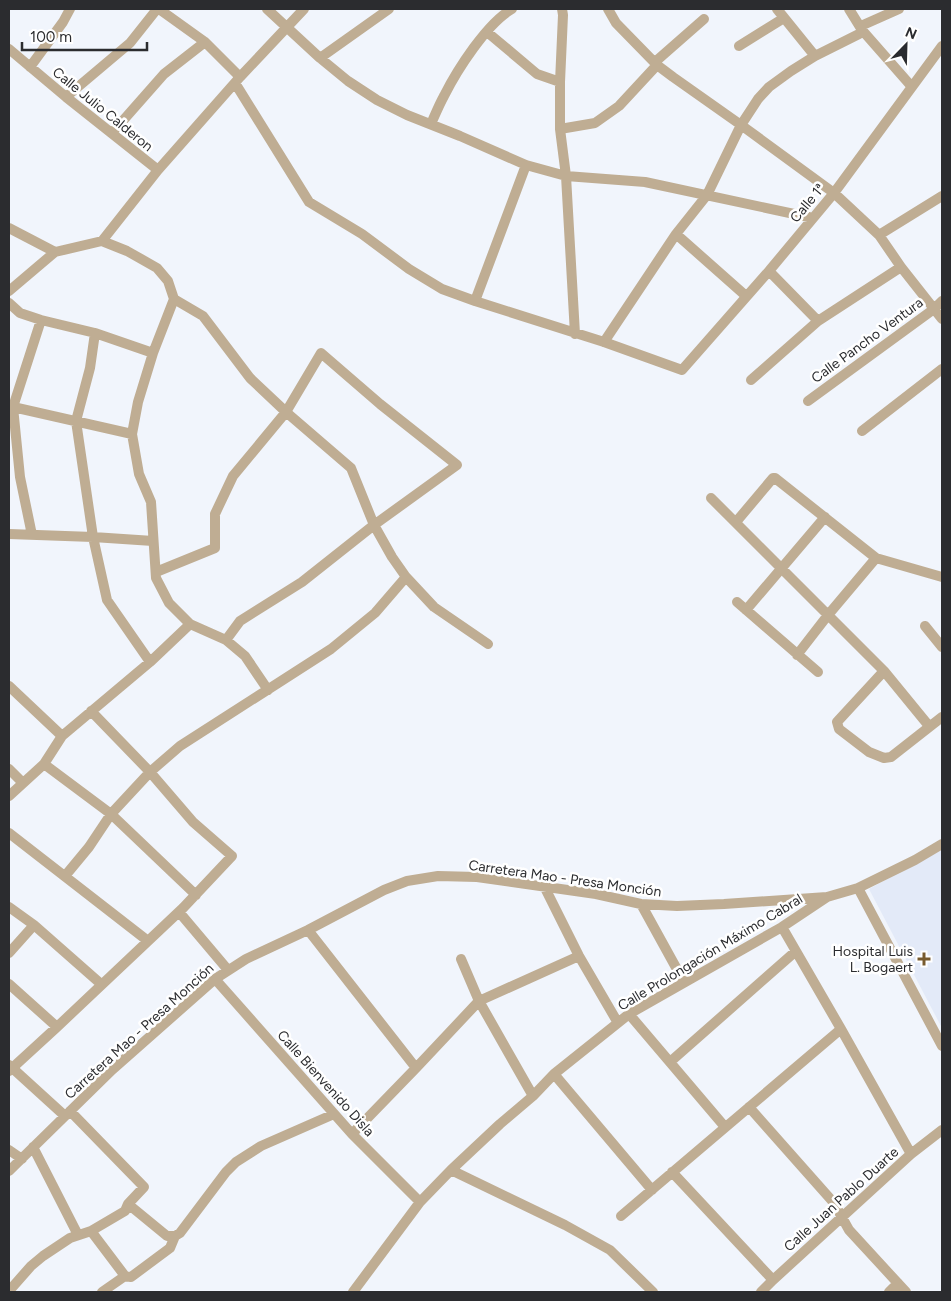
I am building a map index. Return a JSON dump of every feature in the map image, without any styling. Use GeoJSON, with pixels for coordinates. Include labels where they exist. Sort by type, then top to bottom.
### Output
{"type":"FeatureCollection","features":[{"type":"Feature","properties":{"kind":"street"},"geometry":{"type":"LineString","coordinates":[[30,67],[63,22],[70,9]]}},
{"type":"Feature","properties":{"kind":"street"},"geometry":{"type":"LineString","coordinates":[[66,97],[130,43],[158,9],[205,42],[238,80],[309,202],[362,234],[409,269],[442,289],[604,342],[676,234],[707,195],[741,125],[753,106],[770,87],[790,71],[859,34],[863,25],[899,9]]}},
{"type":"Feature","properties":{"kind":"street"},"geometry":{"type":"LineString","coordinates":[[267,9],[320,58],[348,81],[377,100],[407,115],[526,165],[566,176],[645,182],[813,218]]}},
{"type":"Feature","properties":{"kind":"street"},"geometry":{"type":"LineString","coordinates":[[102,241],[158,170],[304,9]]}},
{"type":"Feature","properties":{"kind":"street"},"geometry":{"type":"LineString","coordinates":[[320,58],[388,9]]}},
{"type":"Feature","properties":{"kind":"street"},"geometry":{"type":"LineString","coordinates":[[431,124],[444,96],[462,66],[501,16],[512,9]]}},
{"type":"Feature","properties":{"kind":"street"},"geometry":{"type":"LineString","coordinates":[[562,9],[560,129],[566,176],[575,334]]}},
{"type":"Feature","properties":{"kind":"street"},"geometry":{"type":"LineString","coordinates":[[608,9],[616,23],[656,63],[688,89],[834,192],[879,235],[901,267],[942,319]]}},
{"type":"Feature","properties":{"kind":"street"},"geometry":{"type":"LineString","coordinates":[[777,9],[815,56]]}},
{"type":"Feature","properties":{"kind":"street"},"geometry":{"type":"LineString","coordinates":[[849,9],[862,30],[912,87]]}},
{"type":"Feature","properties":{"kind":"street"},"geometry":{"type":"LineString","coordinates":[[739,46],[784,18]]}},
{"type":"Feature","properties":{"kind":"street"},"geometry":{"type":"LineString","coordinates":[[560,129],[594,123],[618,106],[656,63],[704,19]]}},
{"type":"Feature","properties":{"kind":"street"},"geometry":{"type":"LineString","coordinates":[[487,32],[537,74],[560,82]]}},
{"type":"Feature","properties":{"kind":"street"},"geometry":{"type":"LineString","coordinates":[[112,134],[164,74],[205,42]]}},
{"type":"Feature","properties":{"kind":"street","name":"Calle 1ª"},"geometry":{"type":"LineString","coordinates":[[604,342],[682,370],[834,192],[942,46]]}},
{"type":"Feature","properties":{"kind":"street","name":"Calle Julio Calderon"},"geometry":{"type":"LineString","coordinates":[[9,49],[158,170]]}},
{"type":"Feature","properties":{"kind":"street"},"geometry":{"type":"LineString","coordinates":[[475,301],[526,165]]}},
{"type":"Feature","properties":{"kind":"street"},"geometry":{"type":"LineString","coordinates":[[879,235],[942,196]]}},
{"type":"Feature","properties":{"kind":"street"},"geometry":{"type":"LineString","coordinates":[[9,228],[56,252]]}},
{"type":"Feature","properties":{"kind":"street"},"geometry":{"type":"LineString","coordinates":[[676,234],[746,296]]}},
{"type":"Feature","properties":{"kind":"street"},"geometry":{"type":"LineString","coordinates":[[9,291],[56,252],[102,241],[127,251],[157,268],[168,281],[174,298],[203,316],[250,378],[351,468],[374,525],[406,577],[434,607],[488,644]]}},
{"type":"Feature","properties":{"kind":"street"},"geometry":{"type":"LineString","coordinates":[[751,380],[818,320],[901,267]]}},
{"type":"Feature","properties":{"kind":"street"},"geometry":{"type":"LineString","coordinates":[[769,270],[818,320]]}},
{"type":"Feature","properties":{"kind":"street"},"geometry":{"type":"LineString","coordinates":[[174,298],[153,353],[138,402],[132,434],[139,474],[151,502],[156,578],[169,603],[190,624],[226,640],[245,656],[268,690]]}},
{"type":"Feature","properties":{"kind":"street","name":"Calle Pancho Ventura"},"geometry":{"type":"LineString","coordinates":[[808,401],[942,301]]}},
{"type":"Feature","properties":{"kind":"street"},"geometry":{"type":"LineString","coordinates":[[9,303],[20,313],[40,320],[95,333],[153,353]]}},
{"type":"Feature","properties":{"kind":"street"},"geometry":{"type":"LineString","coordinates":[[32,535],[20,477],[11,406],[40,320]]}},
{"type":"Feature","properties":{"kind":"street"},"geometry":{"type":"LineString","coordinates":[[95,333],[90,368],[76,421],[92,537],[107,600],[150,662]]}},
{"type":"Feature","properties":{"kind":"street"},"geometry":{"type":"LineString","coordinates":[[156,572],[215,548],[215,514],[233,476],[286,412],[321,353],[380,404],[457,465],[374,525],[302,582],[240,621],[226,640]]}},
{"type":"Feature","properties":{"kind":"street"},"geometry":{"type":"LineString","coordinates":[[862,431],[942,369]]}},
{"type":"Feature","properties":{"kind":"street"},"geometry":{"type":"LineString","coordinates":[[11,406],[132,434]]}},
{"type":"Feature","properties":{"kind":"street"},"geometry":{"type":"LineString","coordinates":[[736,522],[775,478],[876,558],[942,577]]}},
{"type":"Feature","properties":{"kind":"street"},"geometry":{"type":"LineString","coordinates":[[711,498],[884,671],[929,726]]}},
{"type":"Feature","properties":{"kind":"street"},"geometry":{"type":"LineString","coordinates":[[746,610],[825,517]]}},
{"type":"Feature","properties":{"kind":"street"},"geometry":{"type":"LineString","coordinates":[[9,534],[92,537],[153,542]]}},
{"type":"Feature","properties":{"kind":"street"},"geometry":{"type":"LineString","coordinates":[[797,655],[876,558]]}},
{"type":"Feature","properties":{"kind":"street"},"geometry":{"type":"LineString","coordinates":[[65,876],[89,847],[111,814],[150,772],[180,746],[331,649],[375,612],[406,577]]}},
{"type":"Feature","properties":{"kind":"street"},"geometry":{"type":"LineString","coordinates":[[737,602],[818,672]]}},
{"type":"Feature","properties":{"kind":"street"},"geometry":{"type":"LineString","coordinates":[[9,796],[44,764],[62,736],[150,662],[190,624]]}},
{"type":"Feature","properties":{"kind":"street"},"geometry":{"type":"LineString","coordinates":[[925,626],[942,647]]}},
{"type":"Feature","properties":{"kind":"street"},"geometry":{"type":"LineString","coordinates":[[884,671],[838,720],[839,729],[869,752],[888,758],[942,717]]}},
{"type":"Feature","properties":{"kind":"street"},"geometry":{"type":"LineString","coordinates":[[9,686],[62,736]]}},
{"type":"Feature","properties":{"kind":"street"},"geometry":{"type":"LineString","coordinates":[[9,1291],[31,1266],[43,1256],[70,1238],[91,1231],[125,1210],[128,1204],[144,1187],[68,1114],[10,1068],[57,1027],[179,912],[232,856],[193,822],[150,772],[92,711]]}},
{"type":"Feature","properties":{"kind":"street"},"geometry":{"type":"LineString","coordinates":[[44,764],[111,814],[196,895]]}},
{"type":"Feature","properties":{"kind":"street"},"geometry":{"type":"LineString","coordinates":[[9,769],[23,782]]}},
{"type":"Feature","properties":{"kind":"street"},"geometry":{"type":"LineString","coordinates":[[9,833],[148,941]]}},
{"type":"Feature","properties":{"kind":"street","name":"Calle Prolongación Máximo Cabral"},"geometry":{"type":"LineString","coordinates":[[353,1292],[420,1202],[451,1170],[533,1096],[554,1074],[629,1014],[782,927],[828,897],[858,888],[915,860],[942,844]]}},
{"type":"Feature","properties":{"kind":"street","name":"Carretera Mao - Presa Monción"},"geometry":{"type":"LineString","coordinates":[[9,1171],[112,1070],[215,979],[246,959],[308,930],[384,890],[407,881],[438,876],[477,878],[596,894],[641,904],[677,906],[828,897]]}},
{"type":"Feature","properties":{"kind":"street"},"geometry":{"type":"LineString","coordinates":[[544,886],[579,956],[618,1023]]}},
{"type":"Feature","properties":{"kind":"street"},"geometry":{"type":"LineString","coordinates":[[858,888],[942,1046]]}},
{"type":"Feature","properties":{"kind":"street"},"geometry":{"type":"LineString","coordinates":[[641,904],[684,982]]}},
{"type":"Feature","properties":{"kind":"street"},"geometry":{"type":"LineString","coordinates":[[9,907],[102,984]]}},
{"type":"Feature","properties":{"kind":"street"},"geometry":{"type":"LineString","coordinates":[[179,912],[228,970]]}},
{"type":"Feature","properties":{"kind":"street"},"geometry":{"type":"LineString","coordinates":[[9,953],[34,926]]}},
{"type":"Feature","properties":{"kind":"street"},"geometry":{"type":"LineString","coordinates":[[782,927],[910,1154]]}},
{"type":"Feature","properties":{"kind":"street"},"geometry":{"type":"LineString","coordinates":[[308,930],[416,1068]]}},
{"type":"Feature","properties":{"kind":"street"},"geometry":{"type":"LineString","coordinates":[[670,1062],[796,951]]}},
{"type":"Feature","properties":{"kind":"street"},"geometry":{"type":"LineString","coordinates":[[352,1134],[479,1001],[579,956]]}},
{"type":"Feature","properties":{"kind":"street"},"geometry":{"type":"LineString","coordinates":[[461,959],[479,1001],[533,1096]]}},
{"type":"Feature","properties":{"kind":"street","name":"Calle Bienvenido Disla"},"geometry":{"type":"LineString","coordinates":[[215,979],[352,1134],[420,1202]]}},
{"type":"Feature","properties":{"kind":"street"},"geometry":{"type":"LineString","coordinates":[[9,984],[57,1027]]}},
{"type":"Feature","properties":{"kind":"street"},"geometry":{"type":"LineString","coordinates":[[629,1014],[725,1127]]}},
{"type":"Feature","properties":{"kind":"street"},"geometry":{"type":"LineString","coordinates":[[620,1216],[841,1029]]}},
{"type":"Feature","properties":{"kind":"street"},"geometry":{"type":"LineString","coordinates":[[554,1074],[652,1190]]}},
{"type":"Feature","properties":{"kind":"street"},"geometry":{"type":"LineString","coordinates":[[749,1107],[834,1203],[849,1230],[906,1292]]}},
{"type":"Feature","properties":{"kind":"street"},"geometry":{"type":"LineString","coordinates":[[128,1204],[167,1236],[175,1236],[180,1233],[236,1162],[261,1146],[334,1114]]}},
{"type":"Feature","properties":{"kind":"street","name":"Calle Juan Pablo Duarte"},"geometry":{"type":"LineString","coordinates":[[761,1292],[910,1154],[942,1130]]}},
{"type":"Feature","properties":{"kind":"street"},"geometry":{"type":"LineString","coordinates":[[33,1147],[78,1235]]}},
{"type":"Feature","properties":{"kind":"street"},"geometry":{"type":"LineString","coordinates":[[9,1150],[22,1158]]}},
{"type":"Feature","properties":{"kind":"street"},"geometry":{"type":"LineString","coordinates":[[451,1170],[565,1225],[610,1250],[652,1292]]}},
{"type":"Feature","properties":{"kind":"street"},"geometry":{"type":"LineString","coordinates":[[672,1172],[773,1280]]}},
{"type":"Feature","properties":{"kind":"street"},"geometry":{"type":"LineString","coordinates":[[91,1231],[124,1276],[131,1278],[170,1248],[175,1236]]}},
{"type":"Feature","properties":{"kind":"street"},"geometry":{"type":"LineString","coordinates":[[102,1292],[124,1276]]}},
{"type":"Feature","properties":{"kind":"street"},"geometry":{"type":"LineString","coordinates":[[889,1292],[898,1283]]}},
{"type":"Feature","properties":{"kind":"shaded area","name":"Hospital Luis L. Bogaert"},"geometry":{"type":"Polygon","coordinates":[[[942,849],[942,1028],[869,889],[942,849]]]}},
{"type":"Feature","properties":{"kind":"place","name":"Hospital Luis L. Bogaert"},"geometry":{"type":"Point","coordinates":[924,959]}}]}
